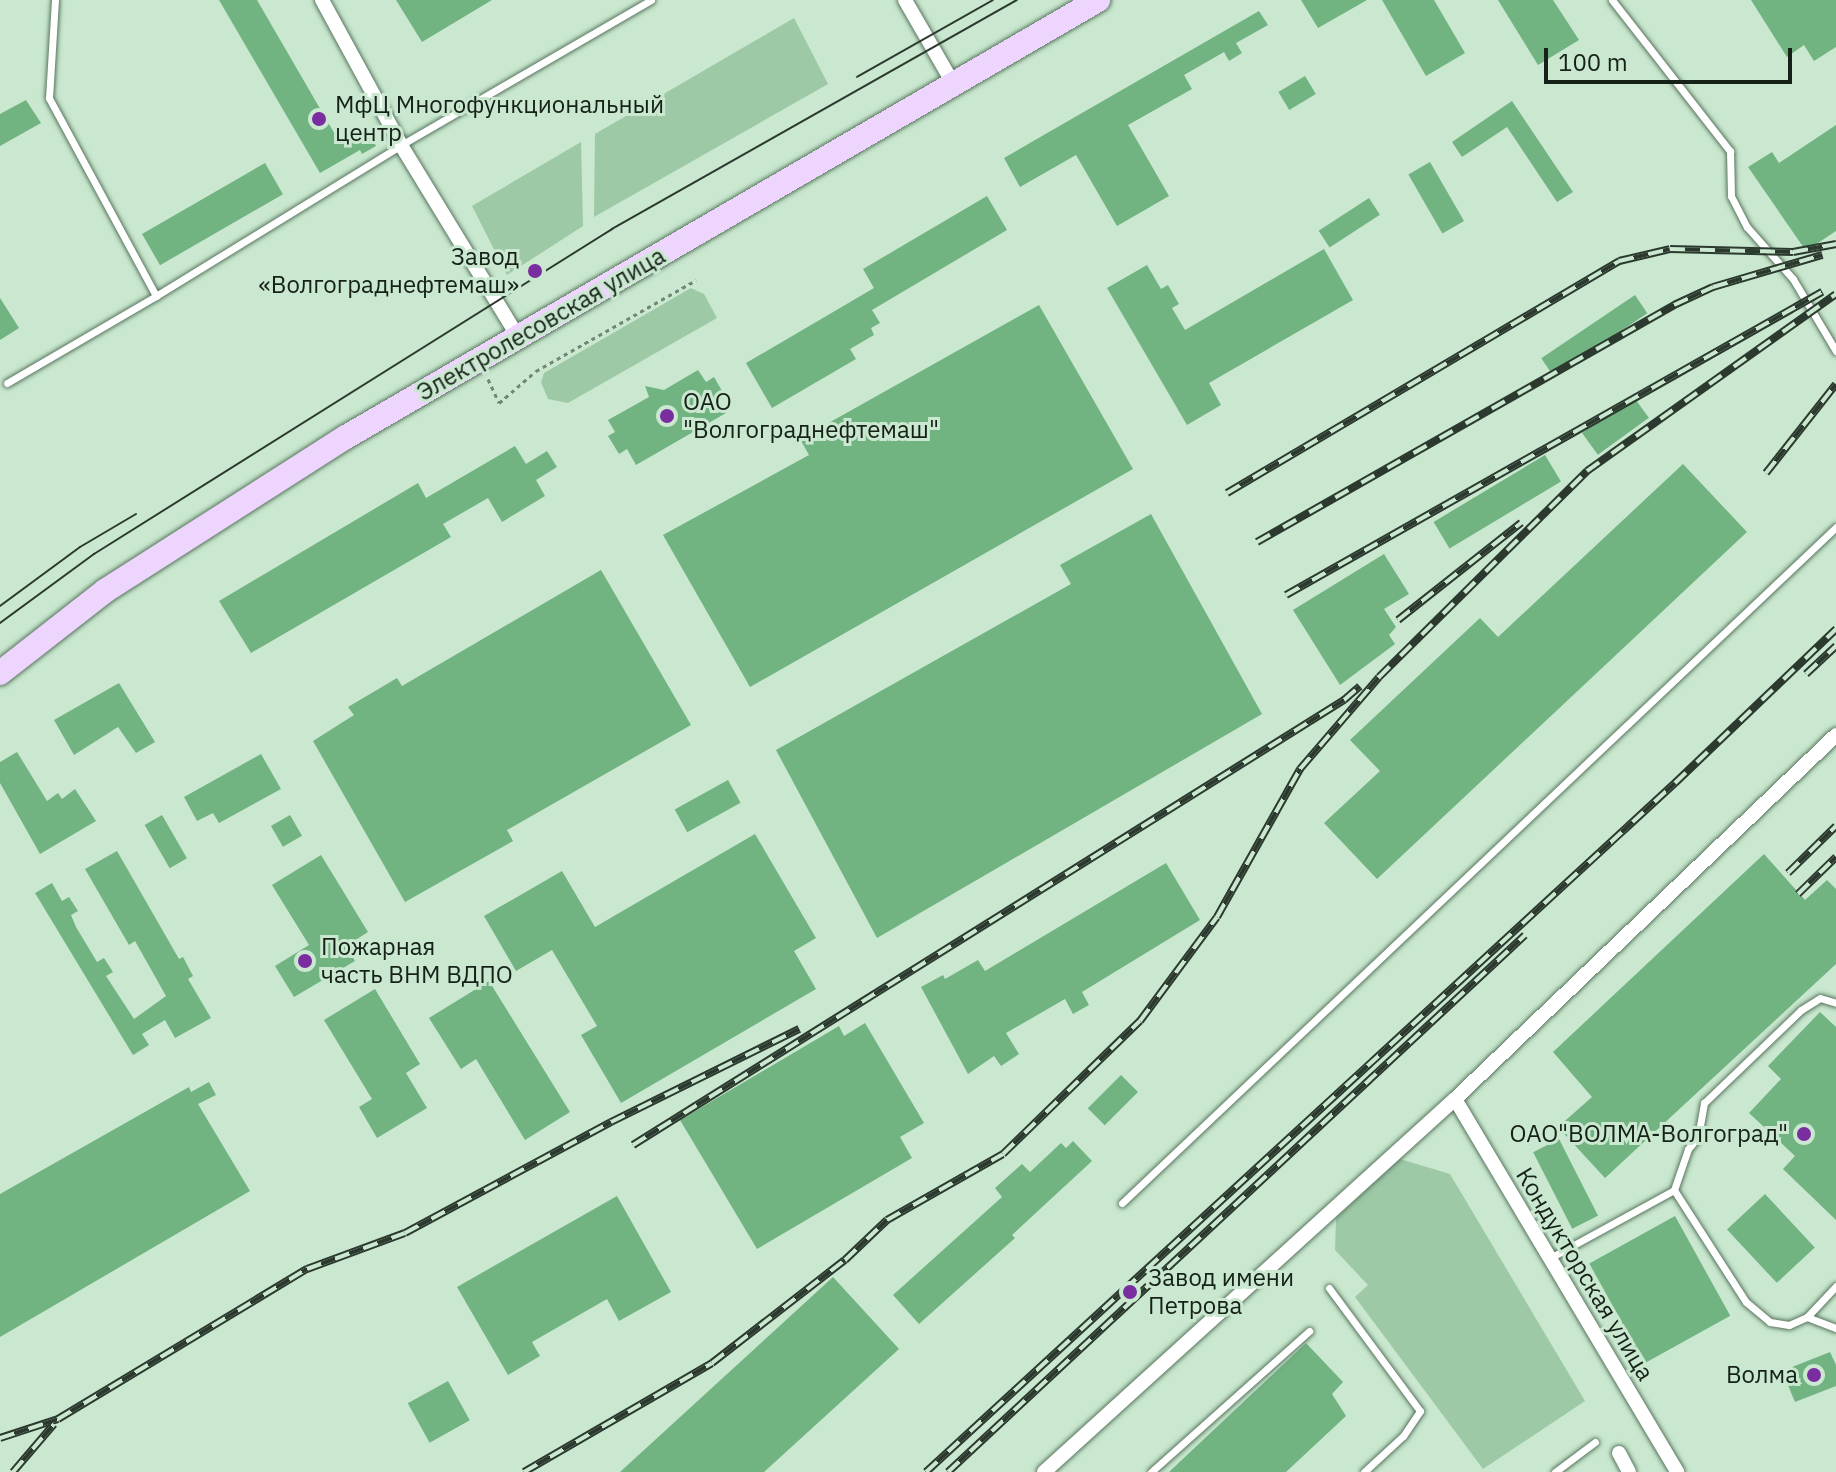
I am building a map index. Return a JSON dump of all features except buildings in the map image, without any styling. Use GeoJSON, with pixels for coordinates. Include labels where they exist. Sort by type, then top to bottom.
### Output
{"type":"FeatureCollection","features":[{"type":"Feature","properties":{"kind":"main road","name":"Электролесовская улица"},"geometry":{"type":"LineString","coordinates":[[0,673],[105,591],[346,437],[1098,0]]}},
{"type":"Feature","properties":{"kind":"street"},"geometry":{"type":"LineString","coordinates":[[322,0],[401,145],[518,337]]}},
{"type":"Feature","properties":{"kind":"street"},"geometry":{"type":"LineString","coordinates":[[905,0],[954,85]]}},
{"type":"Feature","properties":{"kind":"street"},"geometry":{"type":"LineString","coordinates":[[1044,1472],[1354,1187],[1455,1099],[1836,735]]}},
{"type":"Feature","properties":{"kind":"street","name":"Кондукторская улица"},"geometry":{"type":"LineString","coordinates":[[1455,1099],[1677,1472]]}},
{"type":"Feature","properties":{"kind":"street"},"geometry":{"type":"LineString","coordinates":[[1619,1453],[1629,1472]]}},
{"type":"Feature","properties":{"kind":"lane"},"geometry":{"type":"LineString","coordinates":[[55,0],[49,98],[156,296]]}},
{"type":"Feature","properties":{"kind":"lane"},"geometry":{"type":"LineString","coordinates":[[7,383],[156,296],[401,145],[651,0]]}},
{"type":"Feature","properties":{"kind":"lane"},"geometry":{"type":"LineString","coordinates":[[1612,0],[1730,151],[1731,196],[1747,227],[1793,279],[1836,351]]}},
{"type":"Feature","properties":{"kind":"lane"},"geometry":{"type":"LineString","coordinates":[[1122,1203],[1836,527]]}},
{"type":"Feature","properties":{"kind":"lane"},"geometry":{"type":"LineString","coordinates":[[1550,1258],[1674,1190],[1688,1149],[1698,1137],[1704,1103],[1801,1010],[1820,998],[1836,1003]]}},
{"type":"Feature","properties":{"kind":"lane"},"geometry":{"type":"LineString","coordinates":[[1674,1190],[1746,1302],[1770,1322],[1789,1325],[1807,1317],[1836,1286]]}},
{"type":"Feature","properties":{"kind":"lane"},"geometry":{"type":"LineString","coordinates":[[1329,1288],[1420,1411],[1403,1436],[1364,1472]]}},
{"type":"Feature","properties":{"kind":"lane"},"geometry":{"type":"LineString","coordinates":[[1807,1317],[1836,1328]]}},
{"type":"Feature","properties":{"kind":"lane"},"geometry":{"type":"LineString","coordinates":[[1151,1472],[1309,1331]]}},
{"type":"Feature","properties":{"kind":"lane"},"geometry":{"type":"LineString","coordinates":[[1555,1472],[1595,1442]]}},
{"type":"Feature","properties":{"kind":"path"},"geometry":{"type":"LineString","coordinates":[[479,360],[499,403],[536,371],[696,280]]}},
{"type":"Feature","properties":{"kind":"green space"},"geometry":{"type":"Polygon","coordinates":[[[794,18],[828,84],[594,217],[595,134],[794,18]]]}},
{"type":"Feature","properties":{"kind":"green space"},"geometry":{"type":"Polygon","coordinates":[[[581,142],[583,226],[507,275],[472,206],[581,142]]]}},
{"type":"Feature","properties":{"kind":"green space"},"geometry":{"type":"Polygon","coordinates":[[[691,288],[704,294],[717,318],[568,403],[548,399],[541,382],[544,373],[691,288]]]}},
{"type":"Feature","properties":{"kind":"green space"},"geometry":{"type":"Polygon","coordinates":[[[1400,1159],[1450,1174],[1585,1401],[1483,1469],[1355,1297],[1368,1285],[1335,1250],[1336,1218],[1400,1159]]]}},
{"type":"Feature","properties":{"kind":"tram line"},"geometry":{"type":"LineString","coordinates":[[857,77],[993,0]]}},
{"type":"Feature","properties":{"kind":"tram line"},"geometry":{"type":"LineString","coordinates":[[0,623],[94,554],[612,229],[1017,0]]}},
{"type":"Feature","properties":{"kind":"tram line"},"geometry":{"type":"LineString","coordinates":[[0,606],[80,547],[136,514]]}},
{"type":"Feature","properties":{"kind":"railway"},"geometry":{"type":"LineString","coordinates":[[1227,493],[1619,261],[1670,249],[1793,252],[1836,244]]}},
{"type":"Feature","properties":{"kind":"railway"},"geometry":{"type":"LineString","coordinates":[[1257,542],[1674,305],[1713,287],[1822,255]]}},
{"type":"Feature","properties":{"kind":"railway"},"geometry":{"type":"LineString","coordinates":[[1286,595],[1822,292]]}},
{"type":"Feature","properties":{"kind":"railway"},"geometry":{"type":"LineString","coordinates":[[524,1472],[712,1363],[845,1260],[887,1220],[1003,1154],[1140,1021],[1217,917],[1300,769],[1379,677],[1587,471],[1836,294]]}},
{"type":"Feature","properties":{"kind":"railway"},"geometry":{"type":"LineString","coordinates":[[1766,473],[1836,384]]}},
{"type":"Feature","properties":{"kind":"railway"},"geometry":{"type":"LineString","coordinates":[[1398,620],[1521,523]]}},
{"type":"Feature","properties":{"kind":"railway"},"geometry":{"type":"LineString","coordinates":[[926,1472],[1675,783],[1836,629]]}},
{"type":"Feature","properties":{"kind":"railway"},"geometry":{"type":"LineString","coordinates":[[1806,674],[1836,646]]}},
{"type":"Feature","properties":{"kind":"railway"},"geometry":{"type":"LineString","coordinates":[[633,1145],[1344,700],[1360,686]]}},
{"type":"Feature","properties":{"kind":"railway"},"geometry":{"type":"LineString","coordinates":[[1788,873],[1836,826]]}},
{"type":"Feature","properties":{"kind":"railway"},"geometry":{"type":"LineString","coordinates":[[1798,894],[1836,857]]}},
{"type":"Feature","properties":{"kind":"railway"},"geometry":{"type":"LineString","coordinates":[[948,1472],[1525,935]]}},
{"type":"Feature","properties":{"kind":"railway"},"geometry":{"type":"LineString","coordinates":[[0,1438],[58,1419],[307,1269],[405,1233],[611,1122],[799,1029]]}},
{"type":"Feature","properties":{"kind":"railway"},"geometry":{"type":"LineString","coordinates":[[13,1472],[54,1424]]}},
{"type":"Feature","properties":{"kind":"place","name":"МфЦ Многофункциональный центр"},"geometry":{"type":"Point","coordinates":[319,119]}},
{"type":"Feature","properties":{"kind":"place","name":"Завод «Волгограднефтемаш»"},"geometry":{"type":"Point","coordinates":[535,271]}},
{"type":"Feature","properties":{"kind":"place","name":"ОАО \"Волгограднефтемаш\""},"geometry":{"type":"Point","coordinates":[667,416]}},
{"type":"Feature","properties":{"kind":"place","name":"Пожарная часть ВНМ ВДПО"},"geometry":{"type":"Point","coordinates":[305,961]}},
{"type":"Feature","properties":{"kind":"place","name":"ОАО\"ВОЛМА-Волгоград\""},"geometry":{"type":"Point","coordinates":[1804,1134]}},
{"type":"Feature","properties":{"kind":"place","name":"Завод имени Петрова"},"geometry":{"type":"Point","coordinates":[1130,1292]}},
{"type":"Feature","properties":{"kind":"place","name":"Волма"},"geometry":{"type":"Point","coordinates":[1814,1375]}}]}
